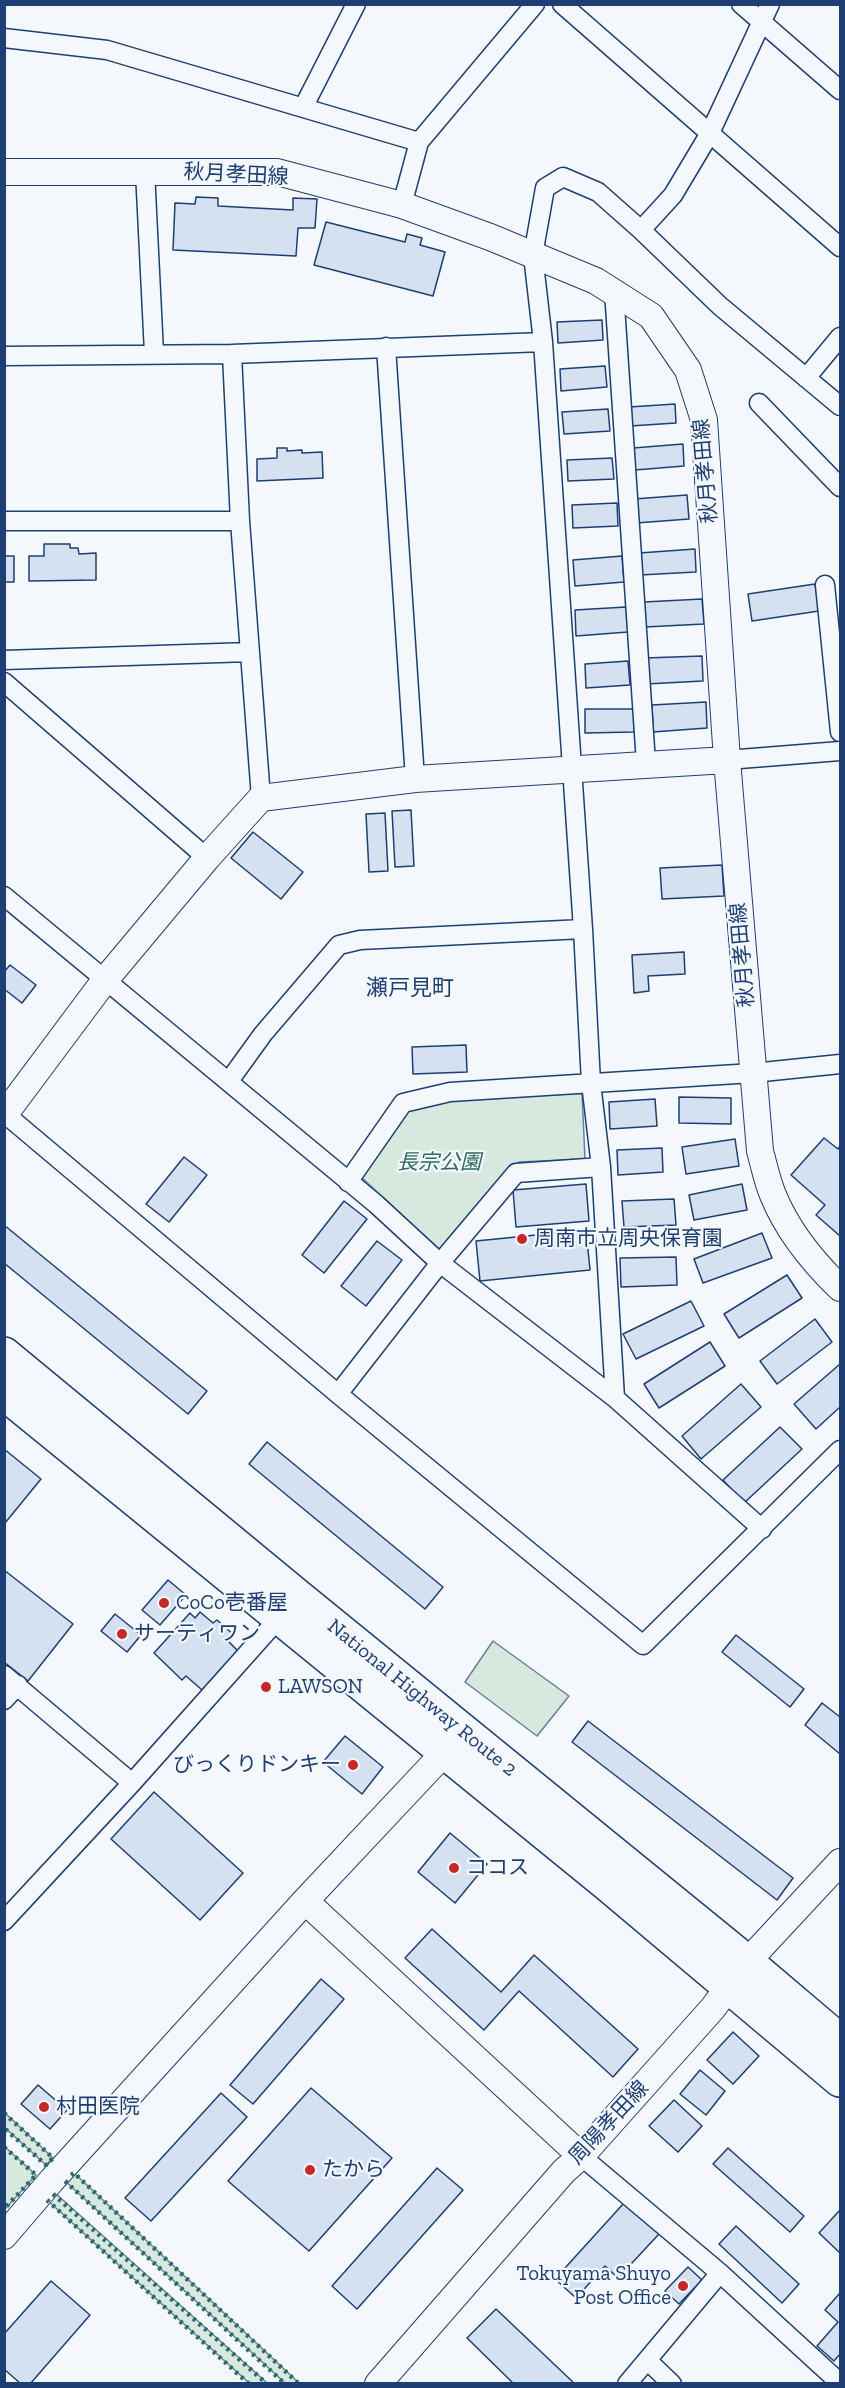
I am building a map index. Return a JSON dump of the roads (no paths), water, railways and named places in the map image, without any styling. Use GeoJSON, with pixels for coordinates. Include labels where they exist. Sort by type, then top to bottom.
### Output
{"type":"FeatureCollection","features":[{"type":"Feature","properties":{"kind":"highway","name":"National Highway Route 2"},"geometry":{"type":"LineString","coordinates":[[4,1354],[324,1618],[738,1974],[840,2080]]}},
{"type":"Feature","properties":{"kind":"highway","name":"National Highway Route 2"},"geometry":{"type":"LineString","coordinates":[[4,1393],[445,1752],[738,1974],[840,2041]]}},
{"type":"Feature","properties":{"kind":"street"},"geometry":{"type":"LineString","coordinates":[[304,106],[356,4]]}},
{"type":"Feature","properties":{"kind":"street"},"geometry":{"type":"LineString","coordinates":[[402,205],[419,142],[536,4]]}},
{"type":"Feature","properties":{"kind":"street"},"geometry":{"type":"LineString","coordinates":[[562,4],[840,247]]}},
{"type":"Feature","properties":{"kind":"street"},"geometry":{"type":"LineString","coordinates":[[741,4],[840,90]]}},
{"type":"Feature","properties":{"kind":"street"},"geometry":{"type":"LineString","coordinates":[[641,230],[673,195],[710,133],[770,4]]}},
{"type":"Feature","properties":{"kind":"street"},"geometry":{"type":"LineString","coordinates":[[4,38],[106,50],[304,106],[419,142]]}},
{"type":"Feature","properties":{"kind":"street"},"geometry":{"type":"LineString","coordinates":[[145,171],[153,354]]}},
{"type":"Feature","properties":{"kind":"street","name":"秋月孝田線"},"geometry":{"type":"LineString","coordinates":[[4,172],[277,172],[402,205],[490,237],[614,291],[651,316],[688,370],[704,420],[727,760],[760,1151],[773,1195],[796,1238],[813,1261],[840,1288]]}},
{"type":"Feature","properties":{"kind":"street"},"geometry":{"type":"LineString","coordinates":[[615,1398],[601,1167],[591,1083],[584,929],[543,342],[533,255],[545,188],[563,177],[598,192],[720,306],[840,406]]}},
{"type":"Feature","properties":{"kind":"street"},"geometry":{"type":"LineString","coordinates":[[614,291],[646,763]]}},
{"type":"Feature","properties":{"kind":"street"},"geometry":{"type":"LineString","coordinates":[[806,378],[840,337]]}},
{"type":"Feature","properties":{"kind":"street"},"geometry":{"type":"LineString","coordinates":[[4,356],[232,354],[543,342]]}},
{"type":"Feature","properties":{"kind":"street"},"geometry":{"type":"LineString","coordinates":[[386,347],[415,779]]}},
{"type":"Feature","properties":{"kind":"street"},"geometry":{"type":"LineString","coordinates":[[232,354],[240,521],[261,798]]}},
{"type":"Feature","properties":{"kind":"street"},"geometry":{"type":"LineString","coordinates":[[759,403],[840,487]]}},
{"type":"Feature","properties":{"kind":"street"},"geometry":{"type":"LineString","coordinates":[[4,521],[240,521]]}},
{"type":"Feature","properties":{"kind":"street"},"geometry":{"type":"LineString","coordinates":[[825,585],[840,732]]}},
{"type":"Feature","properties":{"kind":"street"},"geometry":{"type":"LineString","coordinates":[[4,660],[250,652]]}},
{"type":"Feature","properties":{"kind":"street"},"geometry":{"type":"LineString","coordinates":[[4,681],[207,858]]}},
{"type":"Feature","properties":{"kind":"street"},"geometry":{"type":"LineString","coordinates":[[840,751],[727,760],[646,763],[572,771],[415,779],[261,798],[207,858],[105,980],[5,1114],[338,1394],[643,1645],[840,1450]]}},
{"type":"Feature","properties":{"kind":"street"},"geometry":{"type":"LineString","coordinates":[[4,896],[376,1204],[440,1263],[615,1398],[762,1529]]}},
{"type":"Feature","properties":{"kind":"street"},"geometry":{"type":"LineString","coordinates":[[229,1081],[263,1034],[339,945],[360,940],[584,929]]}},
{"type":"Feature","properties":{"kind":"street"},"geometry":{"type":"LineString","coordinates":[[348,1182],[403,1103],[450,1092],[753,1073],[840,1064]]}},
{"type":"Feature","properties":{"kind":"street"},"geometry":{"type":"LineString","coordinates":[[338,1394],[440,1263],[516,1173],[601,1167]]}},
{"type":"Feature","properties":{"kind":"street"},"geometry":{"type":"LineString","coordinates":[[4,1921],[279,1618]]}},
{"type":"Feature","properties":{"kind":"street"},"geometry":{"type":"LineString","coordinates":[[4,1700],[11,1680],[132,1782]]}},
{"type":"Feature","properties":{"kind":"street"},"geometry":{"type":"LineString","coordinates":[[4,2236],[305,1901],[445,1752]]}},
{"type":"Feature","properties":{"kind":"street","name":"周陽孝田線"},"geometry":{"type":"LineString","coordinates":[[378,2384],[564,2171],[581,2156],[713,2008],[738,1974],[840,1862]]}},
{"type":"Feature","properties":{"kind":"street"},"geometry":{"type":"LineString","coordinates":[[305,1901],[581,2156],[720,2273],[840,2383]]}},
{"type":"Feature","properties":{"kind":"street"},"geometry":{"type":"LineString","coordinates":[[627,2384],[720,2273]]}},
{"type":"Feature","properties":{"kind":"street"},"geometry":{"type":"LineString","coordinates":[[647,2360],[672,2384]]}},
{"type":"Feature","properties":{"kind":"place","name":"周南市立周央保育園"},"geometry":{"type":"Point","coordinates":[522,1239]}},
{"type":"Feature","properties":{"kind":"place","name":"CoCo壱番屋"},"geometry":{"type":"Point","coordinates":[164,1603]}},
{"type":"Feature","properties":{"kind":"place","name":"サーティワン"},"geometry":{"type":"Point","coordinates":[122,1634]}},
{"type":"Feature","properties":{"kind":"place","name":"LAWSON"},"geometry":{"type":"Point","coordinates":[266,1687]}},
{"type":"Feature","properties":{"kind":"place","name":"びっくりドンキー"},"geometry":{"type":"Point","coordinates":[353,1765]}},
{"type":"Feature","properties":{"kind":"place","name":"ココス"},"geometry":{"type":"Point","coordinates":[454,1868]}},
{"type":"Feature","properties":{"kind":"place","name":"村田医院"},"geometry":{"type":"Point","coordinates":[44,2107]}},
{"type":"Feature","properties":{"kind":"place","name":"たから"},"geometry":{"type":"Point","coordinates":[310,2170]}},
{"type":"Feature","properties":{"kind":"place","name":"Tokuyama Shuyo Post Office"},"geometry":{"type":"Point","coordinates":[683,2286]}},
{"type":"Feature","properties":{"kind":"district","name":"瀬戸見町"},"geometry":{"type":"Point","coordinates":[410,989]}},
{"type":"Feature","properties":{"kind":"park label","name":"長宗公園"},"geometry":{"type":"Point","coordinates":[439,1163]}}]}
